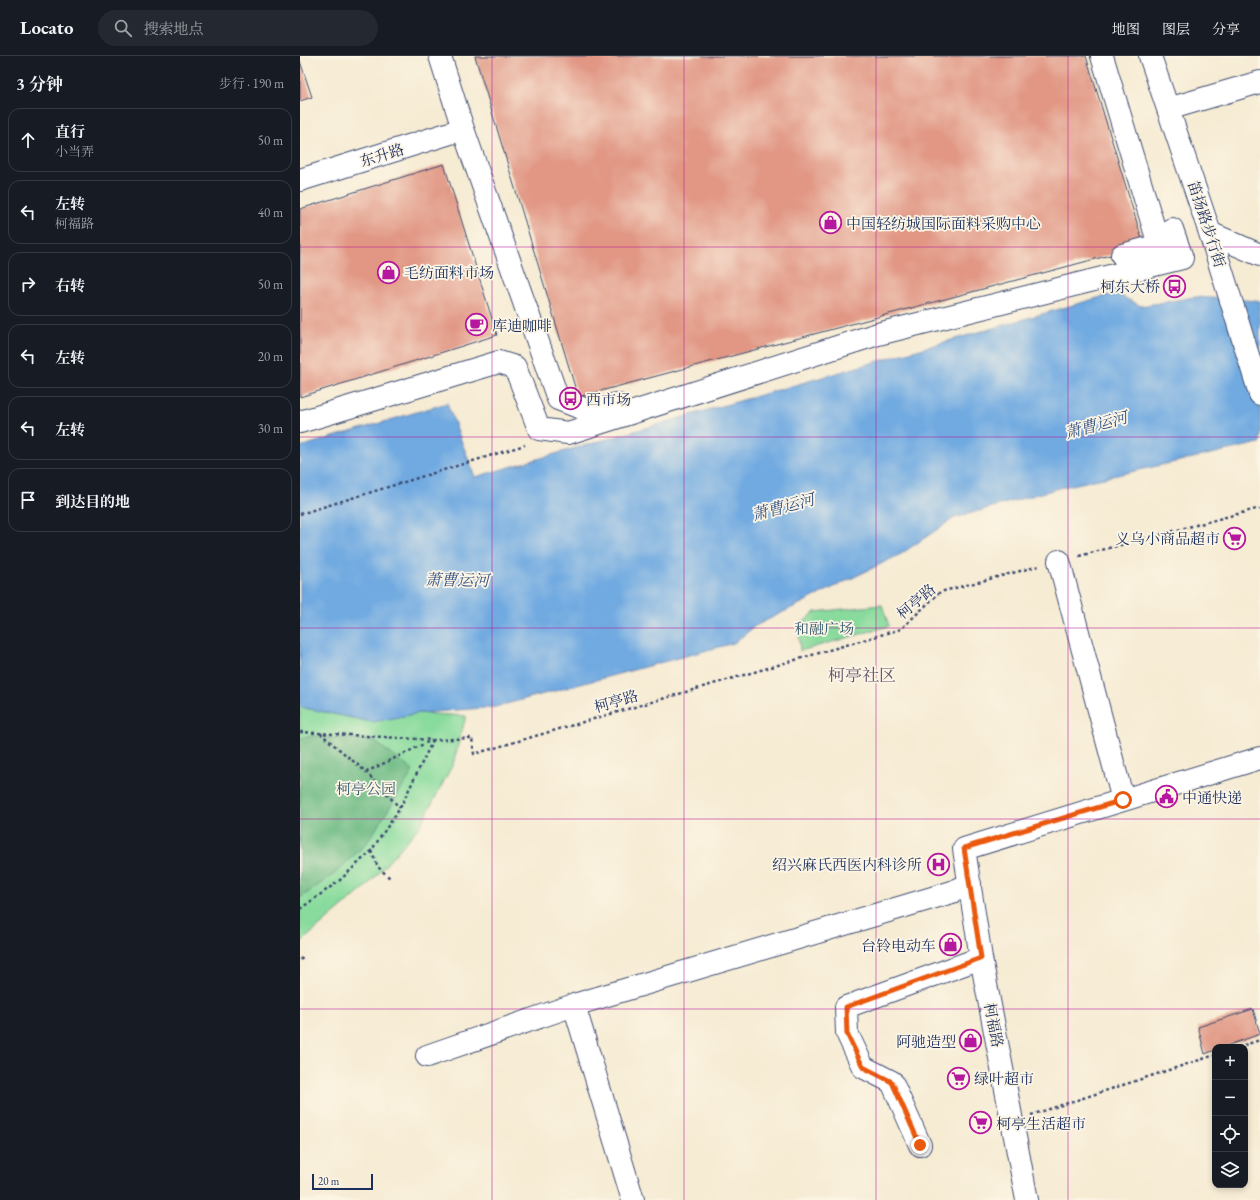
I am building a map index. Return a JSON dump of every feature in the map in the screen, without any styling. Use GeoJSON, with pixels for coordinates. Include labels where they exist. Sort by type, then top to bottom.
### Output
{"type":"FeatureCollection","features":[{"type":"Feature","properties":{"kind":"street"},"geometry":{"type":"LineString","coordinates":[[440,56],[463,129],[558,399],[589,411],[625,402]]}},
{"type":"Feature","properties":{"kind":"street"},"geometry":{"type":"LineString","coordinates":[[1102,56],[1159,245],[1122,255]]}},
{"type":"Feature","properties":{"kind":"street","name":"笛扬路步行街"},"geometry":{"type":"LineString","coordinates":[[1150,56],[1210,233],[1260,394]]}},
{"type":"Feature","properties":{"kind":"street"},"geometry":{"type":"LineString","coordinates":[[1168,109],[1260,82]]}},
{"type":"Feature","properties":{"kind":"street","name":"东升路"},"geometry":{"type":"LineString","coordinates":[[300,180],[463,129]]}},
{"type":"Feature","properties":{"kind":"street"},"geometry":{"type":"LineString","coordinates":[[300,422],[499,362],[515,367],[539,429],[568,433],[878,334],[1182,258],[1172,229]]}},
{"type":"Feature","properties":{"kind":"street"},"geometry":{"type":"LineString","coordinates":[[1210,233],[1260,255]]}},
{"type":"Feature","properties":{"kind":"street"},"geometry":{"type":"LineString","coordinates":[[1059,561],[1123,800],[1260,758]]}},
{"type":"Feature","properties":{"kind":"street","name":"柯福路"},"geometry":{"type":"LineString","coordinates":[[1027,1200],[981,958],[964,848],[1123,800]]}},
{"type":"Feature","properties":{"kind":"street"},"geometry":{"type":"LineString","coordinates":[[427,1056],[574,1005],[952,892],[970,884]]}},
{"type":"Feature","properties":{"kind":"street"},"geometry":{"type":"LineString","coordinates":[[920,1145],[892,1082],[863,1067],[847,1034],[846,1007],[981,958]]}},
{"type":"Feature","properties":{"kind":"street"},"geometry":{"type":"LineString","coordinates":[[574,1005],[633,1200]]}},
{"type":"Feature","properties":{"kind":"path"},"geometry":{"type":"LineString","coordinates":[[300,514],[529,443],[539,429]]}},
{"type":"Feature","properties":{"kind":"path","name":"柯亭路"},"geometry":{"type":"LineString","coordinates":[[433,740],[472,738],[474,754],[901,629],[940,592],[1260,508]]}},
{"type":"Feature","properties":{"kind":"path"},"geometry":{"type":"LineString","coordinates":[[300,732],[433,740]]}},
{"type":"Feature","properties":{"kind":"path"},"geometry":{"type":"LineString","coordinates":[[319,733],[366,772],[400,808]]}},
{"type":"Feature","properties":{"kind":"path"},"geometry":{"type":"LineString","coordinates":[[366,772],[433,740]]}},
{"type":"Feature","properties":{"kind":"path"},"geometry":{"type":"LineString","coordinates":[[300,910],[339,881],[371,851],[400,808],[433,740]]}},
{"type":"Feature","properties":{"kind":"path"},"geometry":{"type":"LineString","coordinates":[[371,851],[378,867],[392,879]]}},
{"type":"Feature","properties":{"kind":"path"},"geometry":{"type":"LineString","coordinates":[[1247,1044],[1260,1040]]}},
{"type":"Feature","properties":{"kind":"path"},"geometry":{"type":"LineString","coordinates":[[1012,1122],[1212,1056]]}},
{"type":"Feature","properties":{"kind":"green space","name":"和融广场"},"geometry":{"type":"Polygon","coordinates":[[[882,605],[889,626],[800,651],[798,626],[815,612],[882,605]]]}},
{"type":"Feature","properties":{"kind":"green space","name":"柯亭公园"},"geometry":{"type":"Polygon","coordinates":[[[300,707],[372,722],[420,713],[466,716],[453,764],[420,826],[368,885],[300,943],[300,707]]]}},
{"type":"Feature","properties":{"kind":"green space"},"geometry":{"type":"Polygon","coordinates":[[[312,736],[373,740],[413,771],[367,843],[333,875],[300,898],[300,738],[312,736]]]}},
{"type":"Feature","properties":{"kind":"water","name":"萧曹运河"},"geometry":{"type":"Polygon","coordinates":[[[1115,293],[1141,306],[1195,297],[1260,301],[1260,443],[1063,487],[954,518],[901,554],[755,626],[734,643],[495,707],[420,713],[372,722],[300,707],[300,447],[447,403],[475,477],[1115,293]]]}},
{"type":"Feature","properties":{"kind":"building","name":"中国轻纺城国际面料采购中心"},"geometry":{"type":"Polygon","coordinates":[[[475,56],[1086,56],[1144,246],[578,397],[475,56]]]}},
{"type":"Feature","properties":{"kind":"building"},"geometry":{"type":"Polygon","coordinates":[[[300,61],[312,97],[300,101],[300,61]]]}},
{"type":"Feature","properties":{"kind":"building","name":"毛纺面料市场"},"geometry":{"type":"Polygon","coordinates":[[[444,164],[497,335],[300,397],[300,209],[444,164]]]}},
{"type":"Feature","properties":{"kind":"building"},"geometry":{"type":"Polygon","coordinates":[[[1253,1009],[1260,1034],[1232,1044],[1212,1044],[1212,1051],[1205,1054],[1198,1027],[1253,1009]]]}},
{"type":"Feature","properties":{"kind":"place","name":"中国轻纺城国际面料采购中心"},"geometry":{"type":"Point","coordinates":[831,223]}},
{"type":"Feature","properties":{"kind":"place","name":"毛纺面料市场"},"geometry":{"type":"Point","coordinates":[389,272]}},
{"type":"Feature","properties":{"kind":"place","name":"柯东大桥"},"geometry":{"type":"Point","coordinates":[1175,286]}},
{"type":"Feature","properties":{"kind":"place","name":"库迪咖啡"},"geometry":{"type":"Point","coordinates":[477,325]}},
{"type":"Feature","properties":{"kind":"place","name":"西市场"},"geometry":{"type":"Point","coordinates":[570,399]}},
{"type":"Feature","properties":{"kind":"place","name":"义乌小商品超市"},"geometry":{"type":"Point","coordinates":[1235,538]}},
{"type":"Feature","properties":{"kind":"place","name":"中通快递"},"geometry":{"type":"Point","coordinates":[1167,797]}},
{"type":"Feature","properties":{"kind":"place","name":"绍兴麻氏西医内科诊所"},"geometry":{"type":"Point","coordinates":[938,864]}},
{"type":"Feature","properties":{"kind":"place","name":"台铃电动车"},"geometry":{"type":"Point","coordinates":[951,945]}},
{"type":"Feature","properties":{"kind":"place","name":"阿驰造型"},"geometry":{"type":"Point","coordinates":[971,1041]}},
{"type":"Feature","properties":{"kind":"place","name":"绿叶超市"},"geometry":{"type":"Point","coordinates":[959,1078]}},
{"type":"Feature","properties":{"kind":"place","name":"柯亭生活超市"},"geometry":{"type":"Point","coordinates":[980,1123]}},
{"type":"Feature","properties":{"kind":"district","name":"柯亭社区"},"geometry":{"type":"Point","coordinates":[862,675]}},
{"type":"Feature","properties":{"kind":"route"},"geometry":{"type":"LineString","coordinates":[[920,1145],[892,1082],[863,1067],[847,1034],[846,1007],[981,958],[964,848],[1123,800]]}}]}
